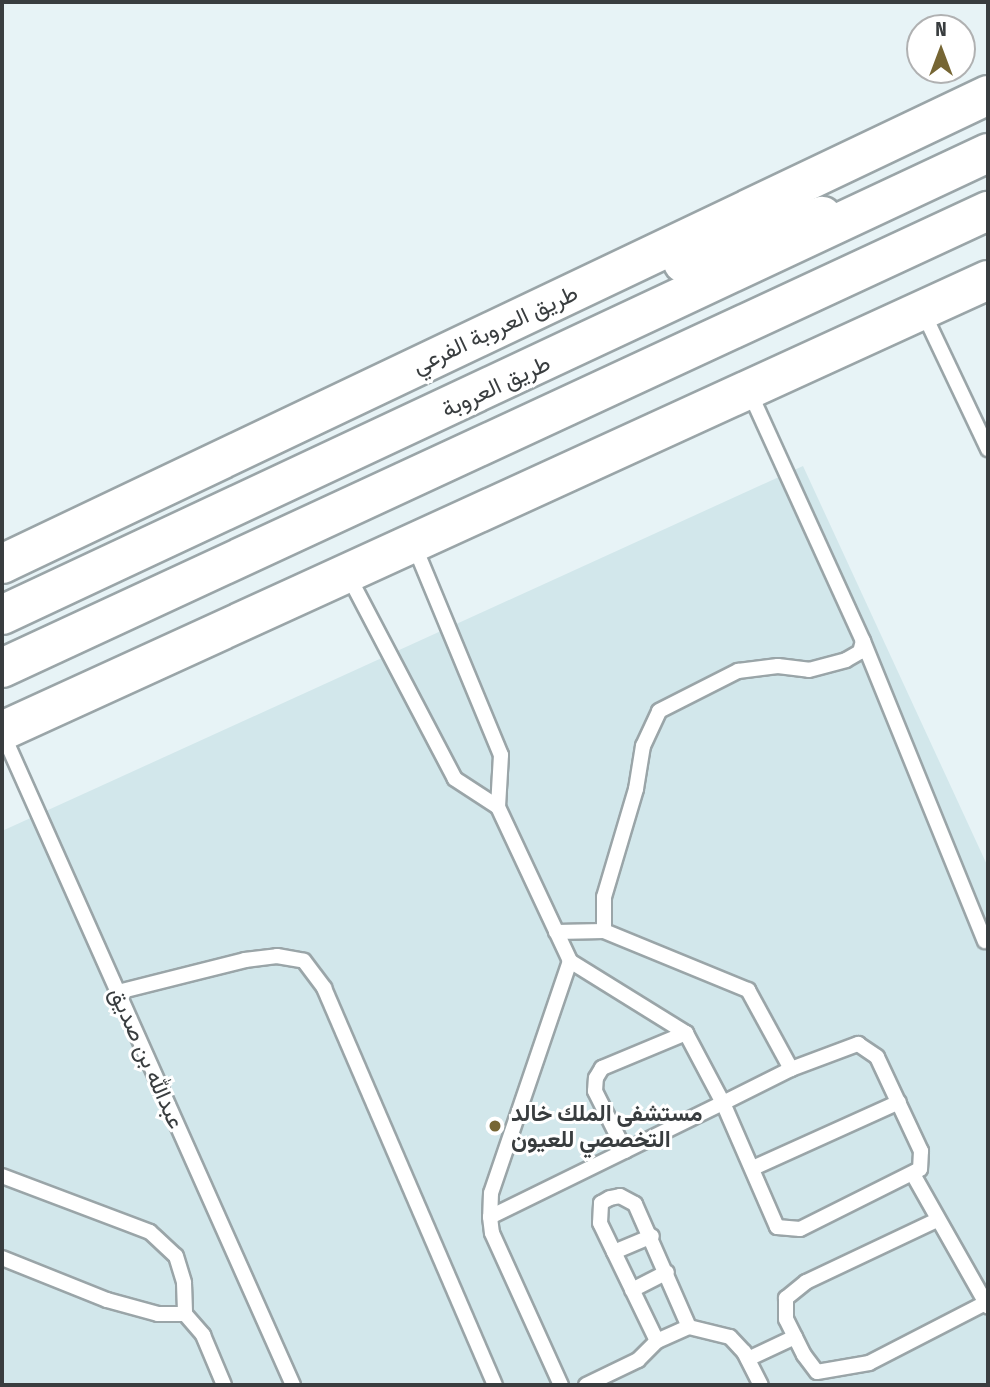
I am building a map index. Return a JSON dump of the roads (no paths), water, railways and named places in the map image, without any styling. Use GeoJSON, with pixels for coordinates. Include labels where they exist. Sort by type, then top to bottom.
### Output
{"type":"FeatureCollection","features":[{"type":"Feature","properties":{"kind":"street","name":"طريق العروبة الفرعي"},"geometry":{"type":"LineString","coordinates":[[2,564],[988,95]]}},
{"type":"Feature","properties":{"kind":"street","name":"طريق العروبة"},"geometry":{"type":"LineString","coordinates":[[2,615],[988,153]]}},
{"type":"Feature","properties":{"kind":"street"},"geometry":{"type":"LineString","coordinates":[[522,316],[930,180]]}},
{"type":"Feature","properties":{"kind":"street"},"geometry":{"type":"LineString","coordinates":[[2,668],[988,211]]}},
{"type":"Feature","properties":{"kind":"street"},"geometry":{"type":"LineString","coordinates":[[2,731],[988,280]]}},
{"type":"Feature","properties":{"kind":"lane"},"geometry":{"type":"LineString","coordinates":[[923,312],[988,449]]}},
{"type":"Feature","properties":{"kind":"lane"},"geometry":{"type":"LineString","coordinates":[[749,391],[863,641],[985,941]]}},
{"type":"Feature","properties":{"kind":"lane"},"geometry":{"type":"LineString","coordinates":[[413,544],[500,755],[498,807],[570,961],[686,1032],[723,1103],[777,1227],[786,1231],[800,1229],[914,1175],[920,1169],[921,1151],[899,1102],[869,1047],[846,1045],[792,1069],[723,1103],[490,1217]]}},
{"type":"Feature","properties":{"kind":"lane"},"geometry":{"type":"LineString","coordinates":[[347,574],[455,779],[498,807]]}},
{"type":"Feature","properties":{"kind":"lane"},"geometry":{"type":"LineString","coordinates":[[604,931],[604,897],[636,789],[643,746],[659,711],[738,671],[778,666],[809,670],[846,660],[860,652],[863,641]]}},
{"type":"Feature","properties":{"kind":"lane","name":"عبدالله بن صديق"},"geometry":{"type":"LineString","coordinates":[[2,731],[293,1385]]}},
{"type":"Feature","properties":{"kind":"lane"},"geometry":{"type":"LineString","coordinates":[[556,932],[604,931],[748,990],[792,1069]]}},
{"type":"Feature","properties":{"kind":"lane"},"geometry":{"type":"LineString","coordinates":[[118,992],[245,960],[277,956],[304,961],[324,989],[495,1385]]}},
{"type":"Feature","properties":{"kind":"lane"},"geometry":{"type":"LineString","coordinates":[[561,1385],[492,1233],[490,1217],[491,1193],[570,961]]}},
{"type":"Feature","properties":{"kind":"lane"},"geometry":{"type":"LineString","coordinates":[[625,1151],[595,1091],[596,1078],[601,1068],[686,1032]]}},
{"type":"Feature","properties":{"kind":"lane"},"geometry":{"type":"LineString","coordinates":[[753,1168],[899,1102]]}},
{"type":"Feature","properties":{"kind":"lane"},"geometry":{"type":"LineString","coordinates":[[914,1175],[987,1305],[869,1363],[833,1373],[817,1372],[786,1319],[786,1298],[806,1283],[937,1220]]}},
{"type":"Feature","properties":{"kind":"lane"},"geometry":{"type":"LineString","coordinates":[[2,1176],[150,1232],[176,1256],[184,1283],[186,1314],[203,1335],[224,1385]]}},
{"type":"Feature","properties":{"kind":"lane"},"geometry":{"type":"LineString","coordinates":[[657,1341],[600,1223],[601,1203],[610,1198],[620,1196],[635,1204],[652,1236],[689,1327]]}},
{"type":"Feature","properties":{"kind":"lane"},"geometry":{"type":"LineString","coordinates":[[614,1252],[652,1236]]}},
{"type":"Feature","properties":{"kind":"lane"},"geometry":{"type":"LineString","coordinates":[[2,1258],[107,1300],[158,1314],[186,1314]]}},
{"type":"Feature","properties":{"kind":"lane"},"geometry":{"type":"LineString","coordinates":[[632,1290],[667,1272]]}},
{"type":"Feature","properties":{"kind":"lane"},"geometry":{"type":"LineString","coordinates":[[586,1385],[638,1360],[657,1341],[689,1327],[730,1337],[748,1359],[761,1385]]}},
{"type":"Feature","properties":{"kind":"lane"},"geometry":{"type":"LineString","coordinates":[[748,1359],[795,1337]]}},
{"type":"Feature","properties":{"kind":"place","name":"مستشفى الملك خالد التخصصي للعيون"},"geometry":{"type":"Point","coordinates":[495,1126]}}]}
